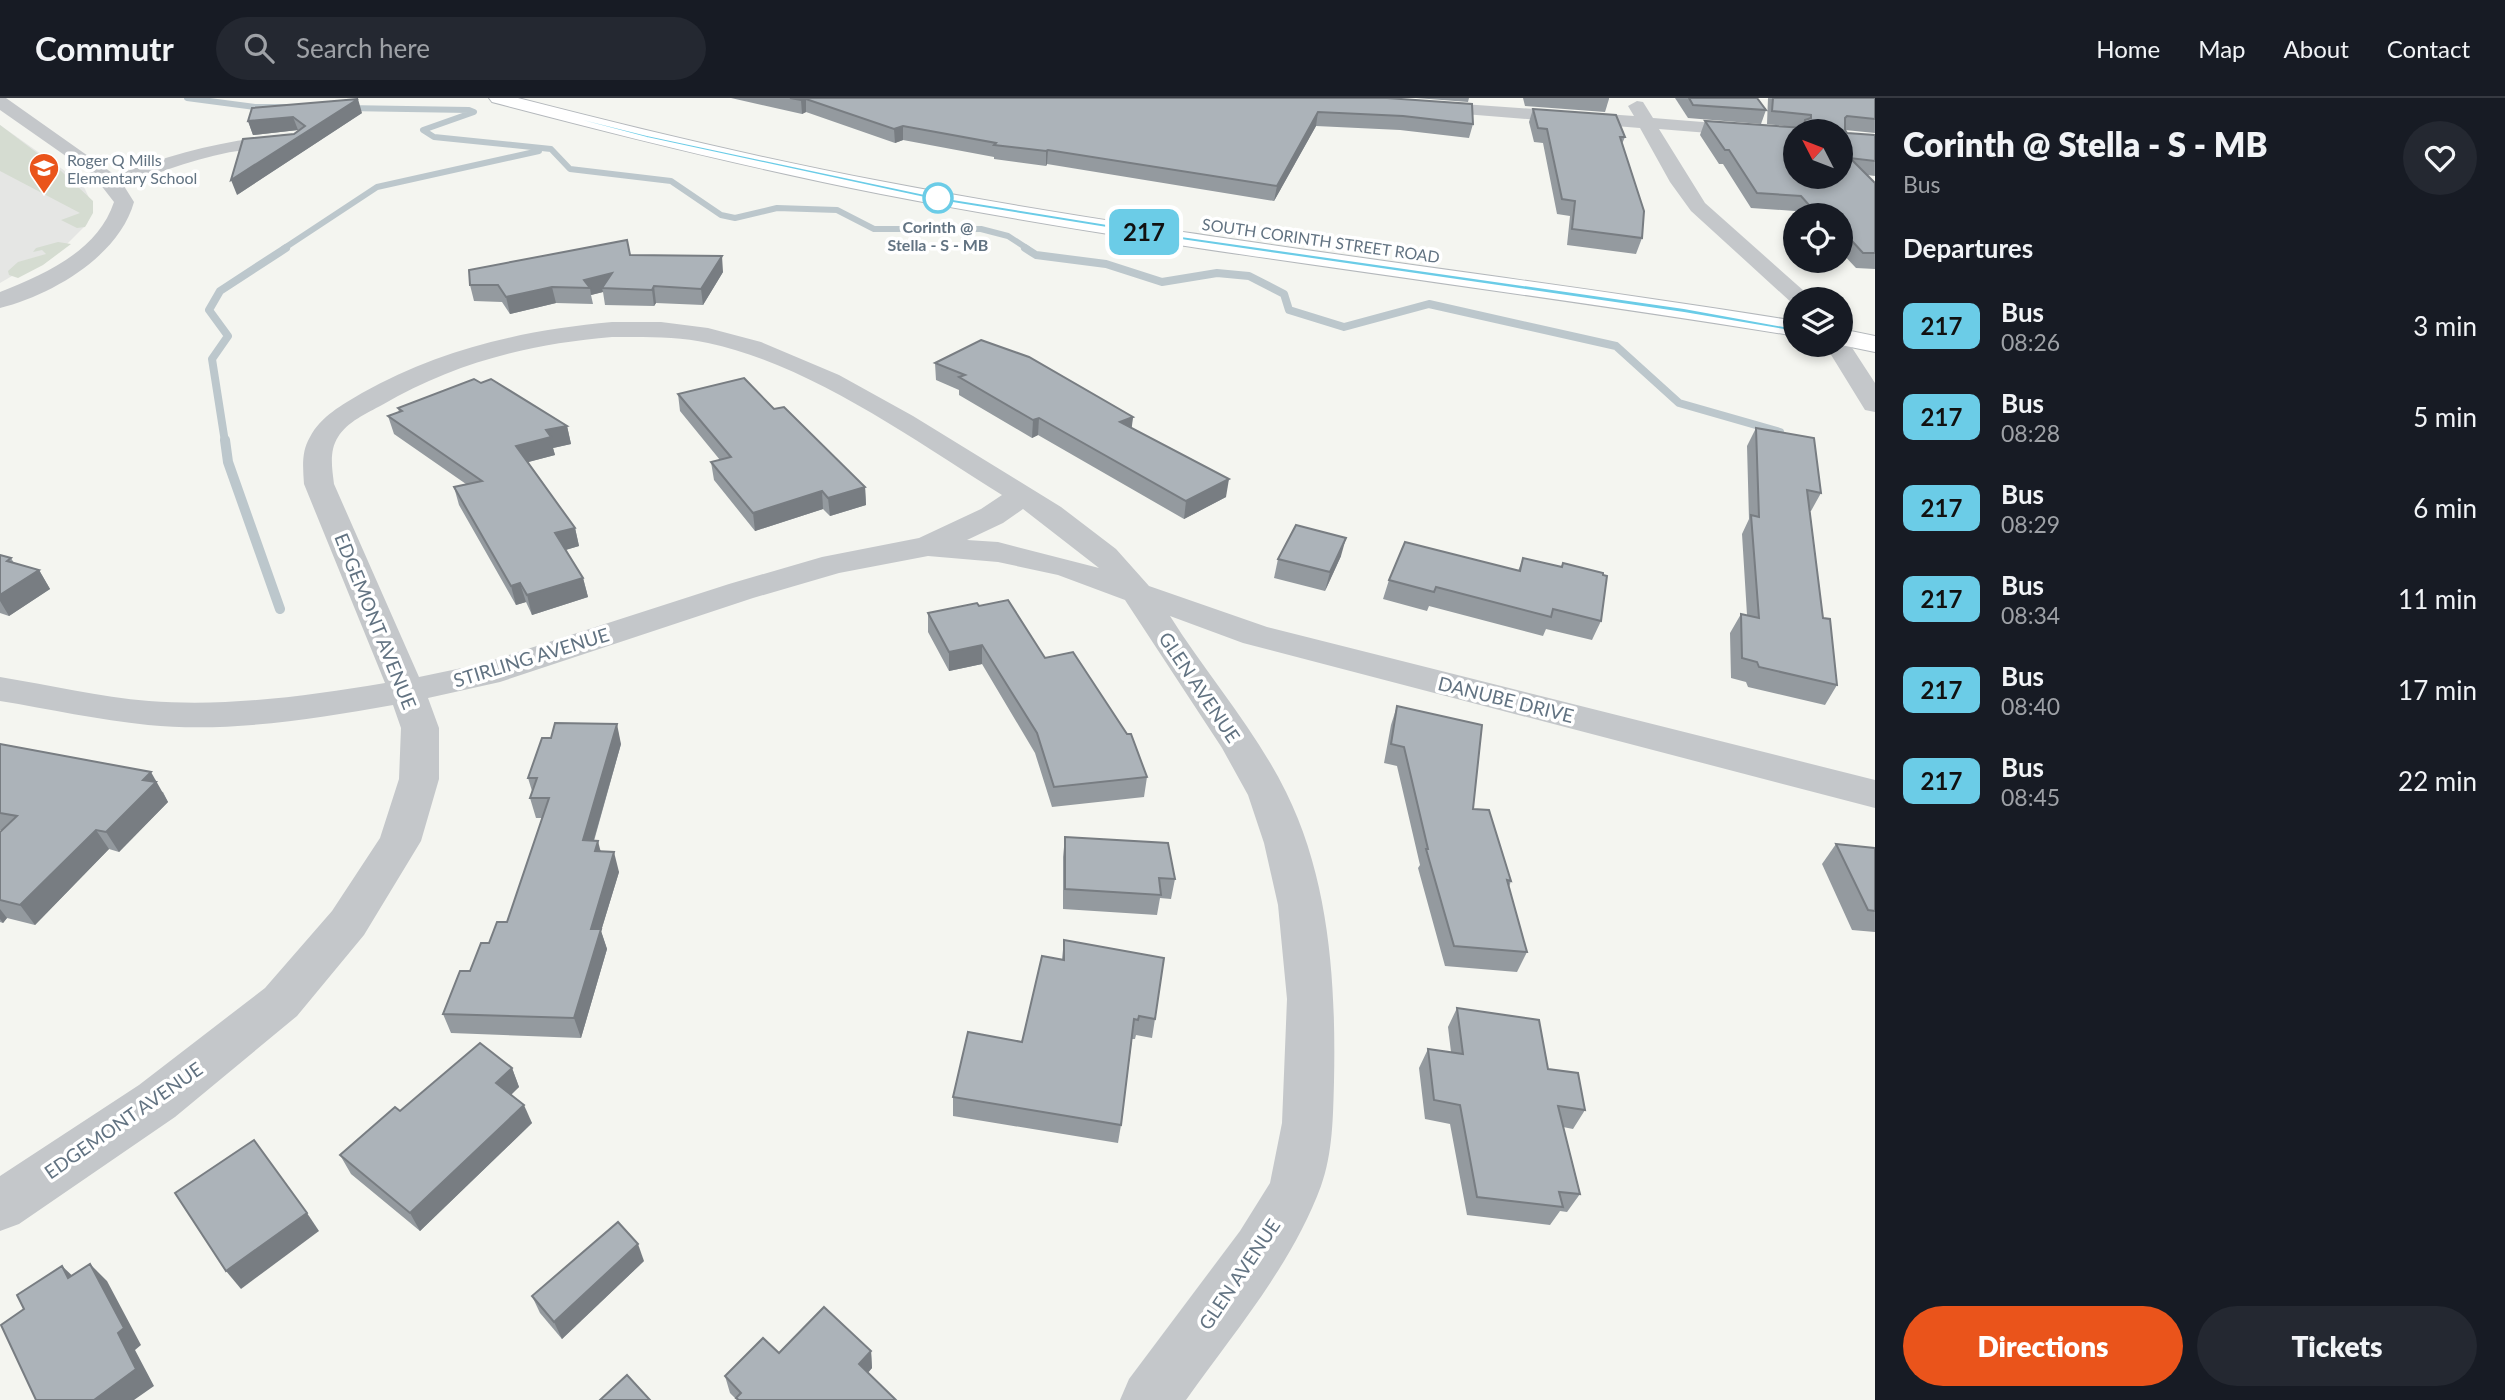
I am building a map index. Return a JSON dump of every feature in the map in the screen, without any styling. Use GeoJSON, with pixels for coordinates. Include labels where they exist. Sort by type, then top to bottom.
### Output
{"type":"FeatureCollection","features":[{"type":"Feature","properties":{"kind":"main road","name":"SOUTH CORINTH STREET ROAD"},"geometry":{"type":"LineString","coordinates":[[498,98],[647,136],[934,198],[1181,238],[1684,310],[1783,327]]}},
{"type":"Feature","properties":{"kind":"main road","name":"SOUTH CORINTH STREET ROAD"},"geometry":{"type":"LineString","coordinates":[[561,98],[730,139],[940,182],[1179,220],[1783,305]]}},
{"type":"Feature","properties":{"kind":"main road"},"geometry":{"type":"LineString","coordinates":[[1853,316],[1875,320]]}},
{"type":"Feature","properties":{"kind":"main road"},"geometry":{"type":"LineString","coordinates":[[1853,339],[1875,344]]}},
{"type":"Feature","properties":{"kind":"street"},"geometry":{"type":"LineString","coordinates":[[1632,98],[1698,206],[1788,287]]}},
{"type":"Feature","properties":{"kind":"street"},"geometry":{"type":"LineString","coordinates":[[0,102],[100,171],[112,183],[124,202],[117,224],[70,266],[29,289],[0,301]]}},
{"type":"Feature","properties":{"kind":"street"},"geometry":{"type":"LineString","coordinates":[[1404,105],[1783,133]]}},
{"type":"Feature","properties":{"kind":"street"},"geometry":{"type":"LineString","coordinates":[[112,183],[191,155],[232,146],[298,139]]}},
{"type":"Feature","properties":{"kind":"street","name":"GLEN AVENUE"},"geometry":{"type":"LineString","coordinates":[[544,336],[633,329],[699,333],[750,346],[846,389],[883,409],[1022,496],[1107,558],[1139,595],[1184,667],[1232,732],[1274,810],[1301,910],[1313,1019],[1307,1118],[1297,1181],[1271,1233],[1150,1400]]}},
{"type":"Feature","properties":{"kind":"street","name":"EDGEMONT AVENUE"},"geometry":{"type":"LineString","coordinates":[[0,1206],[157,1101],[281,1002],[348,923],[400,841],[419,779],[420,728],[320,484],[316,464],[320,439],[346,415],[397,384],[492,348],[544,336]]}},
{"type":"Feature","properties":{"kind":"street"},"geometry":{"type":"LineString","coordinates":[[1846,357],[1875,404]]}},
{"type":"Feature","properties":{"kind":"street","name":"STIRLING AVENUE"},"geometry":{"type":"LineString","coordinates":[[0,689],[149,713],[227,714],[312,707],[407,691],[488,674],[741,591],[834,564],[928,546],[992,516],[1022,496]]}},
{"type":"Feature","properties":{"kind":"street","name":"STIRLING AVENUE"},"geometry":{"type":"LineString","coordinates":[[928,546],[998,552],[1068,568],[1139,595]]}},
{"type":"Feature","properties":{"kind":"street","name":"DANUBE DRIVE"},"geometry":{"type":"LineString","coordinates":[[1139,595],[1255,635],[1875,794]]}},
{"type":"Feature","properties":{"kind":"shaded area","name":"Roger Q Mills Elementary School"},"geometry":{"type":"Polygon","coordinates":[[[0,125],[82,183],[93,206],[87,224],[67,244],[0,283],[0,125]]]}},
{"type":"Feature","properties":{"kind":"shaded area"},"geometry":{"type":"Polygon","coordinates":[[[0,125],[61,171],[93,201],[93,213],[85,227],[77,228],[61,220],[80,213],[0,171],[0,125]]]}},
{"type":"Feature","properties":{"kind":"shaded area"},"geometry":{"type":"Polygon","coordinates":[[[58,242],[71,244],[43,265],[18,278],[9,275],[8,271],[18,262],[46,254],[42,250],[33,252],[36,248],[58,242]]]}},
{"type":"Feature","properties":{"kind":"building"},"geometry":{"type":"Polygon","coordinates":[[[790,98],[1387,98],[1472,104],[1473,124],[1403,116],[1318,112],[1277,186],[1048,150],[994,145],[996,143],[903,126],[894,129],[806,99],[790,98]]]}},
{"type":"Feature","properties":{"kind":"building"},"geometry":{"type":"Polygon","coordinates":[[[1689,98],[1757,98],[1766,110],[1693,105],[1689,98]]]}},
{"type":"Feature","properties":{"kind":"building"},"geometry":{"type":"Polygon","coordinates":[[[1773,98],[1875,98],[1875,119],[1847,116],[1845,119],[1808,119],[1811,115],[1772,111],[1773,98]]]}},
{"type":"Feature","properties":{"kind":"building"},"geometry":{"type":"Polygon","coordinates":[[[358,99],[231,180],[243,139],[294,134],[305,126],[293,117],[248,121],[252,108],[358,99]]]}},
{"type":"Feature","properties":{"kind":"building"},"geometry":{"type":"Polygon","coordinates":[[[1533,109],[1616,115],[1625,137],[1620,137],[1644,211],[1642,238],[1572,229],[1575,201],[1562,199],[1547,129],[1538,128],[1533,109]]]}},
{"type":"Feature","properties":{"kind":"building"},"geometry":{"type":"Polygon","coordinates":[[[1705,121],[1783,127],[1783,189],[1853,189],[1853,161],[1875,183],[1875,253],[1863,253],[1853,242],[1853,203],[1807,203],[1801,196],[1757,193],[1729,150],[1725,150],[1705,121]]]}},
{"type":"Feature","properties":{"kind":"building"},"geometry":{"type":"Polygon","coordinates":[[[1853,133],[1875,135],[1875,161],[1853,158],[1853,133]]]}},
{"type":"Feature","properties":{"kind":"building"},"geometry":{"type":"Polygon","coordinates":[[[627,240],[630,255],[722,256],[701,289],[654,286],[652,290],[602,288],[612,273],[584,280],[590,288],[552,287],[506,297],[498,285],[470,285],[469,270],[627,240]]]}},
{"type":"Feature","properties":{"kind":"building"},"geometry":{"type":"Polygon","coordinates":[[[981,340],[1029,357],[1133,417],[1120,422],[1229,479],[1186,501],[1039,418],[1033,420],[959,377],[965,375],[935,363],[981,340]]]}},
{"type":"Feature","properties":{"kind":"building"},"geometry":{"type":"Polygon","coordinates":[[[744,378],[774,409],[784,407],[865,487],[828,498],[822,491],[753,513],[711,462],[731,457],[678,394],[744,378]]]}},
{"type":"Feature","properties":{"kind":"building"},"geometry":{"type":"Polygon","coordinates":[[[474,379],[481,383],[491,379],[567,426],[546,430],[551,437],[516,446],[575,528],[555,533],[583,578],[527,595],[520,583],[511,586],[454,487],[482,481],[388,416],[402,411],[398,408],[474,379]]]}},
{"type":"Feature","properties":{"kind":"building"},"geometry":{"type":"Polygon","coordinates":[[[1756,428],[1814,438],[1821,493],[1807,490],[1823,618],[1830,619],[1837,685],[1759,667],[1757,662],[1742,658],[1741,614],[1759,618],[1751,515],[1759,517],[1756,428]]]}},
{"type":"Feature","properties":{"kind":"building"},"geometry":{"type":"Polygon","coordinates":[[[1296,525],[1346,538],[1330,572],[1278,559],[1296,525]]]}},
{"type":"Feature","properties":{"kind":"building"},"geometry":{"type":"Polygon","coordinates":[[[1405,542],[1520,571],[1523,558],[1562,567],[1563,563],[1603,573],[1607,576],[1601,621],[1553,609],[1551,617],[1436,587],[1434,592],[1389,580],[1405,542]]]}},
{"type":"Feature","properties":{"kind":"building"},"geometry":{"type":"Polygon","coordinates":[[[0,555],[11,558],[7,561],[39,570],[0,595],[0,555]]]}},
{"type":"Feature","properties":{"kind":"building"},"geometry":{"type":"Polygon","coordinates":[[[1008,600],[1045,658],[1073,652],[1127,734],[1131,734],[1147,777],[1054,787],[1037,733],[982,645],[949,652],[928,613],[1008,600]]]}},
{"type":"Feature","properties":{"kind":"building"},"geometry":{"type":"Polygon","coordinates":[[[1397,706],[1482,725],[1473,809],[1489,810],[1511,881],[1507,880],[1527,952],[1454,946],[1426,849],[1404,747],[1391,744],[1397,706]]]}},
{"type":"Feature","properties":{"kind":"building"},"geometry":{"type":"Polygon","coordinates":[[[555,723],[617,724],[583,840],[598,841],[595,851],[614,852],[591,929],[601,929],[574,1018],[443,1014],[460,971],[470,971],[481,943],[489,943],[497,922],[507,922],[549,798],[530,798],[537,778],[528,778],[542,738],[551,738],[555,723]]]}},
{"type":"Feature","properties":{"kind":"building"},"geometry":{"type":"Polygon","coordinates":[[[0,744],[151,772],[143,780],[156,782],[106,832],[96,830],[20,905],[0,900],[0,832],[17,816],[0,813],[0,744]]]}},
{"type":"Feature","properties":{"kind":"building"},"geometry":{"type":"Polygon","coordinates":[[[1065,837],[1168,843],[1175,879],[1159,878],[1161,895],[1065,889],[1065,837]]]}},
{"type":"Feature","properties":{"kind":"building"},"geometry":{"type":"Polygon","coordinates":[[[1836,844],[1875,848],[1875,911],[1868,910],[1836,844]]]}},
{"type":"Feature","properties":{"kind":"building"},"geometry":{"type":"Polygon","coordinates":[[[1064,940],[1164,958],[1155,1019],[1139,1016],[1138,1020],[1134,1019],[1121,1125],[953,1097],[968,1032],[1022,1042],[1042,956],[1064,960],[1064,940]]]}},
{"type":"Feature","properties":{"kind":"building"},"geometry":{"type":"Polygon","coordinates":[[[1457,1008],[1539,1020],[1548,1069],[1578,1073],[1585,1110],[1558,1106],[1580,1194],[1559,1192],[1563,1207],[1477,1197],[1460,1105],[1434,1100],[1428,1049],[1463,1054],[1457,1008]]]}},
{"type":"Feature","properties":{"kind":"building"},"geometry":{"type":"Polygon","coordinates":[[[480,1043],[512,1068],[496,1083],[524,1105],[410,1213],[340,1155],[395,1107],[400,1111],[480,1043]]]}},
{"type":"Feature","properties":{"kind":"building"},"geometry":{"type":"Polygon","coordinates":[[[254,1140],[307,1213],[226,1271],[175,1193],[254,1140]]]}},
{"type":"Feature","properties":{"kind":"building"},"geometry":{"type":"Polygon","coordinates":[[[618,1222],[638,1244],[554,1322],[532,1296],[618,1222]]]}},
{"type":"Feature","properties":{"kind":"building"},"geometry":{"type":"Polygon","coordinates":[[[90,1264],[124,1328],[118,1333],[136,1369],[94,1400],[36,1400],[1,1325],[24,1309],[17,1295],[62,1266],[68,1278],[90,1264]]]}},
{"type":"Feature","properties":{"kind":"building"},"geometry":{"type":"Polygon","coordinates":[[[824,1307],[871,1351],[859,1364],[896,1400],[736,1398],[741,1393],[725,1376],[763,1338],[779,1353],[824,1307]]]}},
{"type":"Feature","properties":{"kind":"building"},"geometry":{"type":"Polygon","coordinates":[[[627,1375],[650,1400],[600,1400],[627,1375]]]}},
{"type":"Feature","properties":{"kind":"waterway"},"geometry":{"type":"LineString","coordinates":[[187,98],[255,107],[285,107]]}},
{"type":"Feature","properties":{"kind":"waterway"},"geometry":{"type":"LineString","coordinates":[[345,108],[469,110],[474,112],[423,130],[434,137],[551,149],[570,169],[671,181],[721,215],[735,218],[777,208],[837,210],[874,229],[981,229],[1008,236],[1028,249]]}},
{"type":"Feature","properties":{"kind":"waterway"},"geometry":{"type":"LineString","coordinates":[[283,249],[377,187],[539,151]]}},
{"type":"Feature","properties":{"kind":"waterway"},"geometry":{"type":"LineString","coordinates":[[225,442],[212,359],[228,336],[209,310],[220,291],[286,248]]}},
{"type":"Feature","properties":{"kind":"waterway"},"geometry":{"type":"LineString","coordinates":[[1025,248],[1036,255],[1106,264],[1162,282],[1217,273],[1249,276],[1284,294],[1289,310],[1344,327],[1429,304],[1616,346],[1679,403],[1780,432]]}},
{"type":"Feature","properties":{"kind":"waterway"},"geometry":{"type":"LineString","coordinates":[[225,440],[228,462],[280,609]]}},
{"type":"Feature","properties":{"kind":"bus line","name":"217"},"geometry":{"type":"LineString","coordinates":[[499,98],[647,136],[934,198],[1181,238],[1684,310],[1783,327]]}},
{"type":"Feature","properties":{"kind":"place","name":"Roger Q Mills Elementary School"},"geometry":{"type":"Point","coordinates":[44,195]}},
{"type":"Feature","properties":{"kind":"place","name":"Corinth @ Stella - S - MB"},"geometry":{"type":"Point","coordinates":[938,198]}}]}
